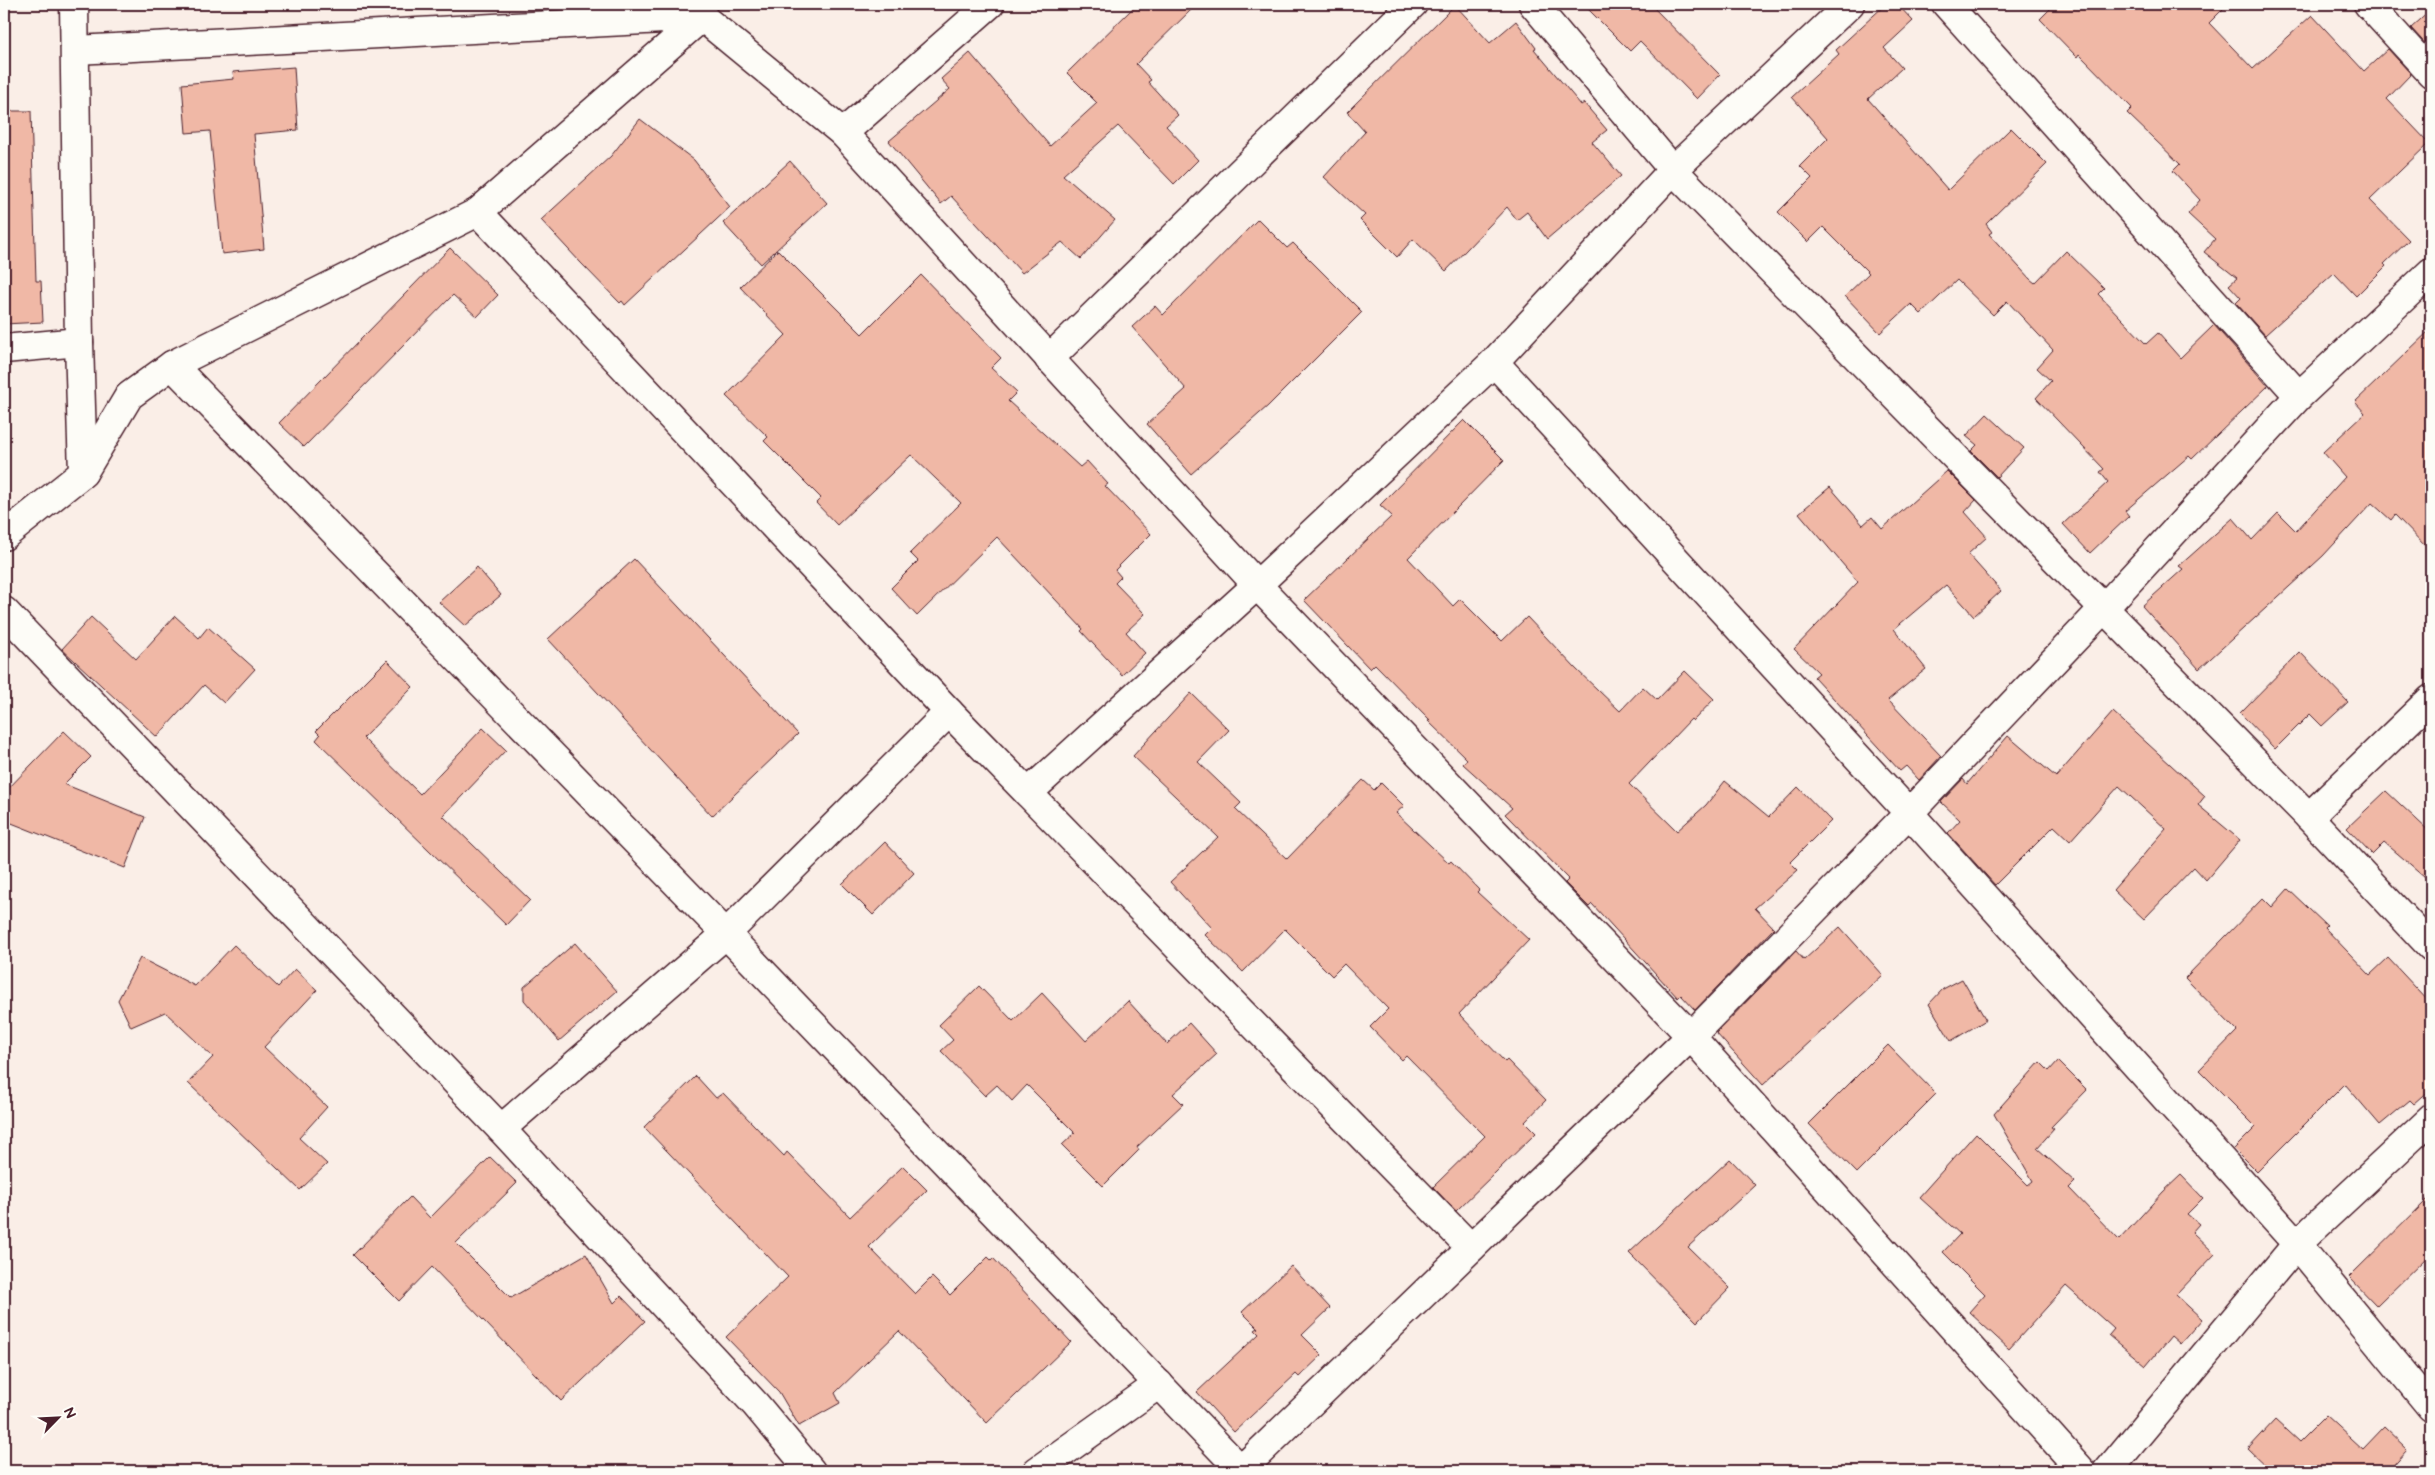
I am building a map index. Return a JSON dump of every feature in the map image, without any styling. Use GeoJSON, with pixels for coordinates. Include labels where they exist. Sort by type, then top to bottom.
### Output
{"type":"FeatureCollection","features":[{"type":"Feature","properties":{"kind":"street"},"geometry":{"type":"LineString","coordinates":[[74,4],[79,342],[84,473]]}},
{"type":"Feature","properties":{"kind":"street"},"geometry":{"type":"LineString","coordinates":[[843,132],[990,4]]}},
{"type":"Feature","properties":{"kind":"street"},"geometry":{"type":"LineString","coordinates":[[1048,359],[1414,4]]}},
{"type":"Feature","properties":{"kind":"street"},"geometry":{"type":"LineString","coordinates":[[1532,4],[1673,170],[2105,607],[2309,817],[2431,947]]}},
{"type":"Feature","properties":{"kind":"street"},"geometry":{"type":"LineString","coordinates":[[1028,793],[1257,585],[1494,362],[1673,170],[1850,4]]}},
{"type":"Feature","properties":{"kind":"street"},"geometry":{"type":"LineString","coordinates":[[1946,4],[2299,396]]}},
{"type":"Feature","properties":{"kind":"street"},"geometry":{"type":"LineString","coordinates":[[2368,4],[2431,72]]}},
{"type":"Feature","properties":{"kind":"street"},"geometry":{"type":"LineString","coordinates":[[76,50],[701,10],[843,132],[1048,359],[1257,585],[1690,1037],[2082,1471]]}},
{"type":"Feature","properties":{"kind":"street"},"geometry":{"type":"LineString","coordinates":[[4,536],[84,473],[129,396],[172,365],[478,212],[701,10]]}},
{"type":"Feature","properties":{"kind":"street"},"geometry":{"type":"LineString","coordinates":[[478,212],[949,712],[1471,1248]]}},
{"type":"Feature","properties":{"kind":"street"},"geometry":{"type":"LineString","coordinates":[[172,365],[726,934],[1241,1471],[1690,1037],[1909,813],[2105,607],[2299,396],[2431,272]]}},
{"type":"Feature","properties":{"kind":"street"},"geometry":{"type":"LineString","coordinates":[[4,350],[79,342]]}},
{"type":"Feature","properties":{"kind":"street"},"geometry":{"type":"LineString","coordinates":[[1494,362],[1909,813],[2297,1244],[2431,1407]]}},
{"type":"Feature","properties":{"kind":"street"},"geometry":{"type":"LineString","coordinates":[[4,611],[501,1129],[756,1405],[811,1471]]}},
{"type":"Feature","properties":{"kind":"street"},"geometry":{"type":"LineString","coordinates":[[2309,817],[2431,699]]}},
{"type":"Feature","properties":{"kind":"street"},"geometry":{"type":"LineString","coordinates":[[501,1129],[726,934],[949,712]]}},
{"type":"Feature","properties":{"kind":"street"},"geometry":{"type":"LineString","coordinates":[[2108,1471],[2297,1244],[2431,1119]]}},
{"type":"Feature","properties":{"kind":"street"},"geometry":{"type":"LineString","coordinates":[[1038,1471],[1159,1384]]}},
{"type":"Feature","properties":{"kind":"building"},"geometry":{"type":"Polygon","coordinates":[[[1137,4],[1197,4],[1136,64],[1151,80],[1148,82],[1178,115],[1166,126],[1198,160],[1174,184],[1118,126],[1063,175],[1115,220],[1081,259],[1062,242],[1022,273],[951,196],[941,204],[889,141],[950,89],[941,79],[970,53],[1050,146],[1097,103],[1067,73],[1137,4]]]}},
{"type":"Feature","properties":{"kind":"building"},"geometry":{"type":"Polygon","coordinates":[[[1583,4],[1650,4],[1720,75],[1697,99],[1640,41],[1630,51],[1583,4]]]}},
{"type":"Feature","properties":{"kind":"building"},"geometry":{"type":"Polygon","coordinates":[[[1886,4],[1897,4],[1913,21],[1884,48],[1902,68],[1868,99],[1948,190],[2011,128],[2047,164],[1986,224],[1992,232],[1989,234],[2030,279],[2035,283],[2066,251],[2104,288],[2098,294],[2146,344],[2158,333],[2180,358],[2214,325],[2268,386],[2192,459],[2189,456],[2125,511],[2129,516],[2090,553],[2063,524],[2108,482],[2100,472],[2104,469],[2036,398],[2051,381],[2037,368],[2053,350],[2007,301],[1993,315],[1957,280],[1921,314],[1911,304],[1880,333],[1845,296],[1869,273],[1823,227],[1808,242],[1778,212],[1812,178],[1800,166],[1828,138],[1792,97],[1839,54],[1836,50],[1886,4]]]}},
{"type":"Feature","properties":{"kind":"building"},"geometry":{"type":"Polygon","coordinates":[[[2055,4],[2228,4],[2209,23],[2253,69],[2312,15],[2364,71],[2388,49],[2411,74],[2387,99],[2429,143],[2370,200],[2409,240],[2384,264],[2386,266],[2356,296],[2334,273],[2265,335],[2236,303],[2241,298],[2229,285],[2237,278],[2204,252],[2215,239],[2188,214],[2200,200],[2173,171],[2180,164],[2127,113],[2132,108],[2079,54],[2077,57],[2040,19],[2055,4]]]}},
{"type":"Feature","properties":{"kind":"building"},"geometry":{"type":"Polygon","coordinates":[[[1455,5],[1490,43],[1516,21],[1536,48],[1534,49],[1581,105],[1584,103],[1607,130],[1592,142],[1621,176],[1547,239],[1527,212],[1517,220],[1507,207],[1446,271],[1413,239],[1397,257],[1360,220],[1365,215],[1324,177],[1365,132],[1347,112],[1455,5]]]}},
{"type":"Feature","properties":{"kind":"building"},"geometry":{"type":"Polygon","coordinates":[[[2431,10],[2431,50],[2411,28],[2431,10]]]}},
{"type":"Feature","properties":{"kind":"building"},"geometry":{"type":"Polygon","coordinates":[[[294,67],[298,130],[254,134],[264,249],[222,254],[210,131],[186,133],[182,84],[234,79],[233,72],[294,67]]]}},
{"type":"Feature","properties":{"kind":"building"},"geometry":{"type":"Polygon","coordinates":[[[4,111],[31,111],[36,281],[41,281],[43,322],[4,324],[4,111]]]}},
{"type":"Feature","properties":{"kind":"building"},"geometry":{"type":"Polygon","coordinates":[[[640,119],[694,160],[730,207],[625,305],[622,301],[620,303],[541,220],[611,156],[640,119]]]}},
{"type":"Feature","properties":{"kind":"building"},"geometry":{"type":"Polygon","coordinates":[[[790,161],[827,203],[761,264],[723,223],[790,161]]]}},
{"type":"Feature","properties":{"kind":"building"},"geometry":{"type":"Polygon","coordinates":[[[1258,219],[1287,248],[1293,243],[1362,312],[1268,406],[1191,474],[1147,424],[1186,389],[1132,327],[1155,306],[1163,315],[1258,219]]]}},
{"type":"Feature","properties":{"kind":"building"},"geometry":{"type":"Polygon","coordinates":[[[450,248],[498,295],[477,317],[453,295],[304,447],[279,423],[450,248]]]}},
{"type":"Feature","properties":{"kind":"building"},"geometry":{"type":"Polygon","coordinates":[[[778,250],[862,334],[921,275],[1001,358],[991,368],[1017,392],[1008,401],[1080,467],[1087,461],[1108,484],[1105,486],[1151,534],[1115,570],[1121,577],[1115,583],[1145,614],[1126,632],[1145,653],[1122,675],[1081,631],[1083,629],[997,537],[917,616],[891,588],[918,561],[910,553],[961,503],[911,455],[837,525],[816,503],[821,498],[764,441],[768,437],[726,396],[786,335],[740,287],[778,250]]]}},
{"type":"Feature","properties":{"kind":"building"},"geometry":{"type":"Polygon","coordinates":[[[2431,329],[2431,552],[2395,515],[2391,520],[2372,503],[2323,556],[2199,669],[2142,606],[2183,569],[2179,566],[2233,518],[2252,540],[2278,513],[2296,531],[2345,477],[2323,452],[2365,413],[2355,402],[2431,329]]]}},
{"type":"Feature","properties":{"kind":"building"},"geometry":{"type":"Polygon","coordinates":[[[1987,414],[2024,448],[1997,477],[1971,451],[1977,445],[1966,436],[1987,414]]]}},
{"type":"Feature","properties":{"kind":"building"},"geometry":{"type":"Polygon","coordinates":[[[1464,420],[1504,460],[1408,558],[1453,606],[1460,599],[1502,641],[1527,617],[1576,669],[1620,711],[1643,687],[1657,700],[1685,671],[1714,699],[1693,721],[1691,719],[1629,784],[1677,831],[1706,805],[1725,781],[1769,817],[1798,787],[1831,821],[1790,862],[1798,870],[1755,908],[1774,928],[1695,1010],[1681,995],[1678,998],[1592,904],[1589,907],[1565,883],[1569,879],[1505,814],[1512,808],[1463,764],[1467,759],[1428,721],[1430,720],[1375,664],[1370,669],[1304,600],[1392,516],[1380,505],[1464,420]]]}},
{"type":"Feature","properties":{"kind":"building"},"geometry":{"type":"Polygon","coordinates":[[[1947,471],[1976,500],[1965,512],[1987,537],[1968,554],[2001,591],[1974,616],[1946,585],[1894,629],[1926,669],[1888,700],[1941,756],[1919,780],[1906,766],[1900,771],[1814,677],[1819,673],[1794,649],[1858,582],[1799,513],[1830,487],[1863,525],[1872,517],[1882,529],[1947,471]]]}},
{"type":"Feature","properties":{"kind":"building"},"geometry":{"type":"Polygon","coordinates":[[[634,559],[798,734],[712,816],[548,639],[634,559]]]}},
{"type":"Feature","properties":{"kind":"building"},"geometry":{"type":"Polygon","coordinates":[[[477,567],[501,595],[465,626],[439,602],[477,567]]]}},
{"type":"Feature","properties":{"kind":"building"},"geometry":{"type":"Polygon","coordinates":[[[175,616],[199,638],[208,627],[255,669],[224,703],[204,685],[157,737],[62,649],[91,617],[136,659],[175,616]]]}},
{"type":"Feature","properties":{"kind":"building"},"geometry":{"type":"Polygon","coordinates":[[[2300,652],[2348,702],[2322,726],[2310,714],[2275,749],[2240,713],[2300,652]]]}},
{"type":"Feature","properties":{"kind":"building"},"geometry":{"type":"Polygon","coordinates":[[[387,660],[413,687],[363,738],[420,794],[483,728],[506,750],[443,816],[530,900],[506,925],[316,740],[320,735],[316,731],[387,660]]]}},
{"type":"Feature","properties":{"kind":"building"},"geometry":{"type":"Polygon","coordinates":[[[1191,693],[1229,730],[1198,762],[1241,803],[1235,809],[1287,859],[1363,780],[1374,790],[1381,783],[1404,806],[1396,813],[1449,863],[1451,861],[1479,890],[1477,892],[1529,940],[1459,1014],[1505,1062],[1507,1060],[1546,1100],[1525,1122],[1536,1133],[1456,1211],[1433,1187],[1485,1136],[1406,1056],[1402,1060],[1370,1027],[1388,1009],[1344,964],[1332,976],[1285,929],[1243,972],[1205,935],[1212,928],[1170,882],[1218,837],[1133,756],[1191,693]]]}},
{"type":"Feature","properties":{"kind":"building"},"geometry":{"type":"Polygon","coordinates":[[[2113,712],[2205,796],[2198,805],[2240,840],[2206,880],[2194,867],[2144,919],[2113,890],[2166,829],[2119,786],[2070,841],[2054,826],[1995,885],[1948,833],[1960,820],[1941,802],[1963,779],[1967,784],[2008,736],[2056,777],[2113,712]]]}},
{"type":"Feature","properties":{"kind":"building"},"geometry":{"type":"Polygon","coordinates":[[[64,731],[91,757],[64,784],[145,817],[125,868],[4,820],[4,793],[64,731]]]}},
{"type":"Feature","properties":{"kind":"building"},"geometry":{"type":"Polygon","coordinates":[[[2386,791],[2431,833],[2431,882],[2384,842],[2372,854],[2347,828],[2386,791]]]}},
{"type":"Feature","properties":{"kind":"building"},"geometry":{"type":"Polygon","coordinates":[[[885,842],[914,873],[873,915],[842,884],[885,842]]]}},
{"type":"Feature","properties":{"kind":"building"},"geometry":{"type":"Polygon","coordinates":[[[2288,889],[2327,926],[2325,928],[2370,975],[2388,958],[2431,1004],[2431,1089],[2414,1104],[2410,1100],[2380,1125],[2345,1084],[2257,1172],[2234,1149],[2256,1127],[2199,1070],[2237,1031],[2185,978],[2263,898],[2272,907],[2288,889]]]}},
{"type":"Feature","properties":{"kind":"building"},"geometry":{"type":"Polygon","coordinates":[[[1840,927],[1883,975],[1763,1085],[1716,1033],[1796,951],[1804,960],[1840,927]]]}},
{"type":"Feature","properties":{"kind":"building"},"geometry":{"type":"Polygon","coordinates":[[[575,943],[617,991],[559,1041],[524,1000],[524,987],[575,943]]]}},
{"type":"Feature","properties":{"kind":"building"},"geometry":{"type":"Polygon","coordinates":[[[234,945],[278,987],[295,969],[317,990],[264,1047],[327,1107],[299,1138],[327,1164],[300,1190],[188,1083],[213,1057],[165,1012],[131,1027],[118,1000],[140,958],[195,986],[234,945]]]}},
{"type":"Feature","properties":{"kind":"building"},"geometry":{"type":"Polygon","coordinates":[[[1962,979],[1986,1020],[1951,1041],[1929,1004],[1943,989],[1962,979]]]}},
{"type":"Feature","properties":{"kind":"building"},"geometry":{"type":"Polygon","coordinates":[[[979,986],[1013,1021],[1042,993],[1086,1041],[1128,1001],[1167,1044],[1189,1023],[1217,1054],[1173,1094],[1183,1104],[1137,1147],[1139,1150],[1103,1186],[1062,1145],[1075,1133],[1027,1085],[1012,1101],[997,1085],[985,1096],[941,1051],[953,1040],[939,1025],[979,986]]]}},
{"type":"Feature","properties":{"kind":"building"},"geometry":{"type":"Polygon","coordinates":[[[1888,1045],[1936,1094],[1857,1173],[1809,1124],[1888,1045]]]}},
{"type":"Feature","properties":{"kind":"building"},"geometry":{"type":"Polygon","coordinates":[[[2058,1061],[2087,1090],[2051,1127],[2054,1129],[2037,1148],[2075,1182],[2069,1188],[2119,1240],[2181,1175],[2203,1198],[2187,1214],[2199,1224],[2192,1232],[2215,1254],[2176,1295],[2202,1319],[2180,1344],[2171,1336],[2146,1366],[2109,1335],[2114,1329],[2066,1286],[2009,1349],[1969,1312],[1985,1294],[1943,1252],[1960,1234],[1919,1197],[1976,1133],[2028,1185],[2033,1181],[1994,1114],[2040,1062],[2049,1071],[2058,1061]]]}},
{"type":"Feature","properties":{"kind":"building"},"geometry":{"type":"Polygon","coordinates":[[[696,1076],[716,1098],[723,1093],[784,1156],[787,1152],[850,1217],[903,1166],[927,1190],[869,1247],[915,1294],[932,1277],[950,1295],[988,1257],[991,1260],[993,1258],[1071,1342],[987,1423],[899,1331],[835,1393],[840,1403],[799,1426],[779,1392],[726,1337],[788,1277],[644,1127],[696,1076]]]}},
{"type":"Feature","properties":{"kind":"building"},"geometry":{"type":"Polygon","coordinates":[[[490,1157],[517,1183],[456,1243],[511,1298],[586,1254],[614,1303],[621,1296],[645,1321],[561,1401],[432,1267],[399,1301],[353,1255],[410,1197],[430,1218],[490,1157]]]}},
{"type":"Feature","properties":{"kind":"building"},"geometry":{"type":"Polygon","coordinates":[[[1730,1159],[1755,1185],[1688,1247],[1730,1288],[1697,1322],[1629,1253],[1730,1159]]]}},
{"type":"Feature","properties":{"kind":"building"},"geometry":{"type":"Polygon","coordinates":[[[2431,1196],[2431,1253],[2377,1306],[2349,1277],[2431,1196]]]}},
{"type":"Feature","properties":{"kind":"building"},"geometry":{"type":"Polygon","coordinates":[[[1291,1266],[1330,1308],[1302,1335],[1322,1355],[1299,1377],[1296,1374],[1234,1432],[1197,1392],[1259,1334],[1255,1330],[1258,1328],[1242,1312],[1291,1266]]]}},
{"type":"Feature","properties":{"kind":"building"},"geometry":{"type":"Polygon","coordinates":[[[2326,1415],[2363,1449],[2384,1427],[2407,1449],[2387,1471],[2271,1471],[2248,1449],[2275,1420],[2299,1442],[2326,1415]]]}}]}
